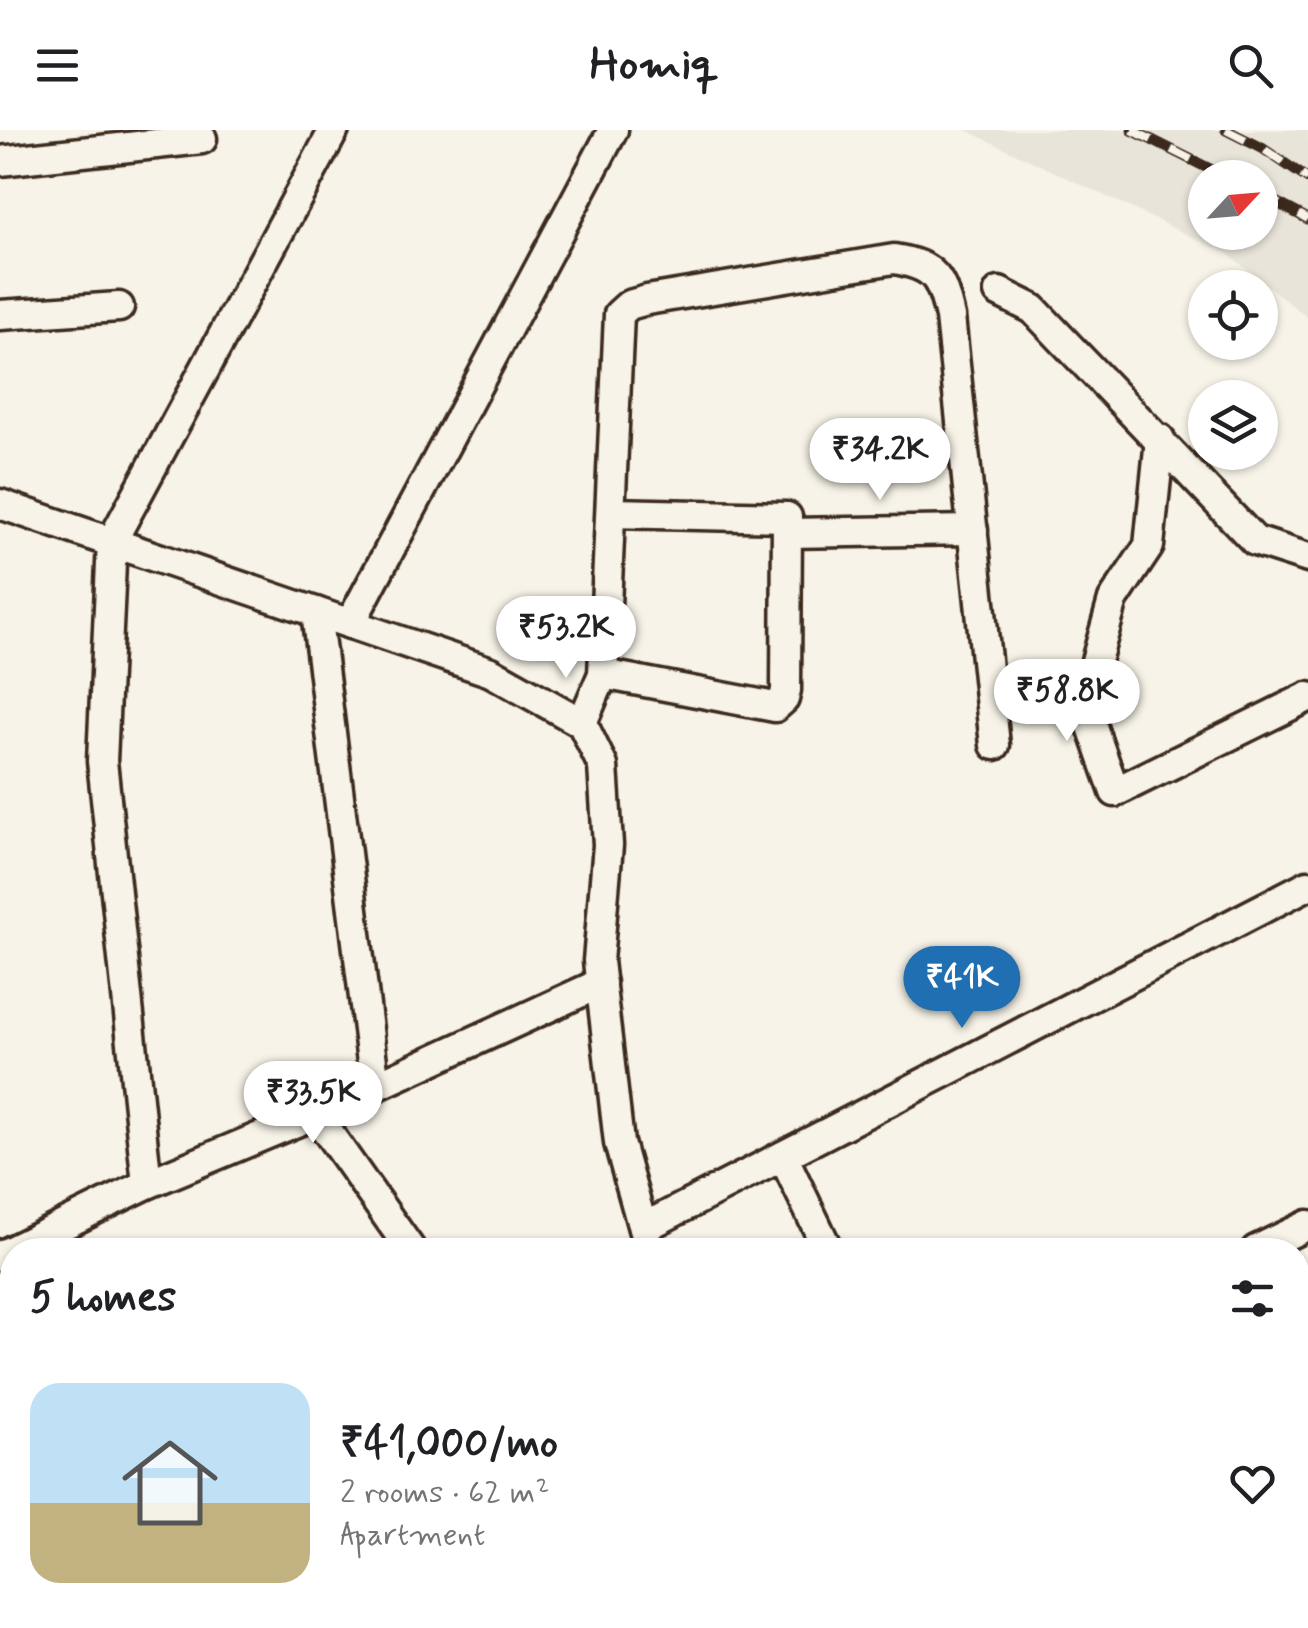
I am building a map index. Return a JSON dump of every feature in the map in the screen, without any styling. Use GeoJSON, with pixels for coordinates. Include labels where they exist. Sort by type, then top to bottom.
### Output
{"type":"FeatureCollection","features":[{"type":"Feature","properties":{"kind":"street"},"geometry":{"type":"LineString","coordinates":[[146,1184],[102,761],[112,540],[334,130]]}},
{"type":"Feature","properties":{"kind":"street"},"geometry":{"type":"LineString","coordinates":[[350,624],[613,130]]}},
{"type":"Feature","properties":{"kind":"street"},"geometry":{"type":"LineString","coordinates":[[0,161],[202,139]]}},
{"type":"Feature","properties":{"kind":"street"},"geometry":{"type":"LineString","coordinates":[[582,723],[604,674],[619,314],[629,305],[894,259],[918,264],[942,282],[950,317],[995,745]]}},
{"type":"Feature","properties":{"kind":"street"},"geometry":{"type":"LineString","coordinates":[[998,292],[1033,309],[1255,540],[1308,558]]}},
{"type":"Feature","properties":{"kind":"street"},"geometry":{"type":"LineString","coordinates":[[0,315],[119,308]]}},
{"type":"Feature","properties":{"kind":"street"},"geometry":{"type":"LineString","coordinates":[[1160,439],[1149,546],[1113,600],[1084,704],[1114,792],[1308,697]]}},
{"type":"Feature","properties":{"kind":"street"},"geometry":{"type":"LineString","coordinates":[[0,504],[491,672],[582,723],[603,766],[608,846],[598,961],[619,1143],[646,1238]]}},
{"type":"Feature","properties":{"kind":"street"},"geometry":{"type":"LineString","coordinates":[[604,674],[775,707],[784,700],[786,690],[788,520],[783,516],[610,513]]}},
{"type":"Feature","properties":{"kind":"street"},"geometry":{"type":"LineString","coordinates":[[788,532],[972,530]]}},
{"type":"Feature","properties":{"kind":"street"},"geometry":{"type":"LineString","coordinates":[[316,612],[375,1086]]}},
{"type":"Feature","properties":{"kind":"street"},"geometry":{"type":"LineString","coordinates":[[648,1238],[783,1156],[1308,885]]}},
{"type":"Feature","properties":{"kind":"street"},"geometry":{"type":"LineString","coordinates":[[36,1238],[146,1184],[315,1114],[600,983]]}},
{"type":"Feature","properties":{"kind":"street"},"geometry":{"type":"LineString","coordinates":[[315,1114],[403,1238]]}},
{"type":"Feature","properties":{"kind":"street"},"geometry":{"type":"LineString","coordinates":[[783,1156],[822,1238]]}},
{"type":"Feature","properties":{"kind":"street"},"geometry":{"type":"LineString","coordinates":[[1281,1238],[1308,1225]]}},
{"type":"Feature","properties":{"kind":"shaded area"},"geometry":{"type":"Polygon","coordinates":[[[966,130],[1308,130],[1308,318],[1278,294],[1278,270],[1248,270],[1220,250],[1278,250],[1278,160],[1188,160],[1188,235],[966,130]]]}},
{"type":"Feature","properties":{"kind":"railway"},"geometry":{"type":"LineString","coordinates":[[1132,130],[1192,160]]}},
{"type":"Feature","properties":{"kind":"railway"},"geometry":{"type":"LineString","coordinates":[[1226,130],[1262,148],[1308,179]]}},
{"type":"Feature","properties":{"kind":"railway"},"geometry":{"type":"LineString","coordinates":[[1278,203],[1308,219]]}}]}
